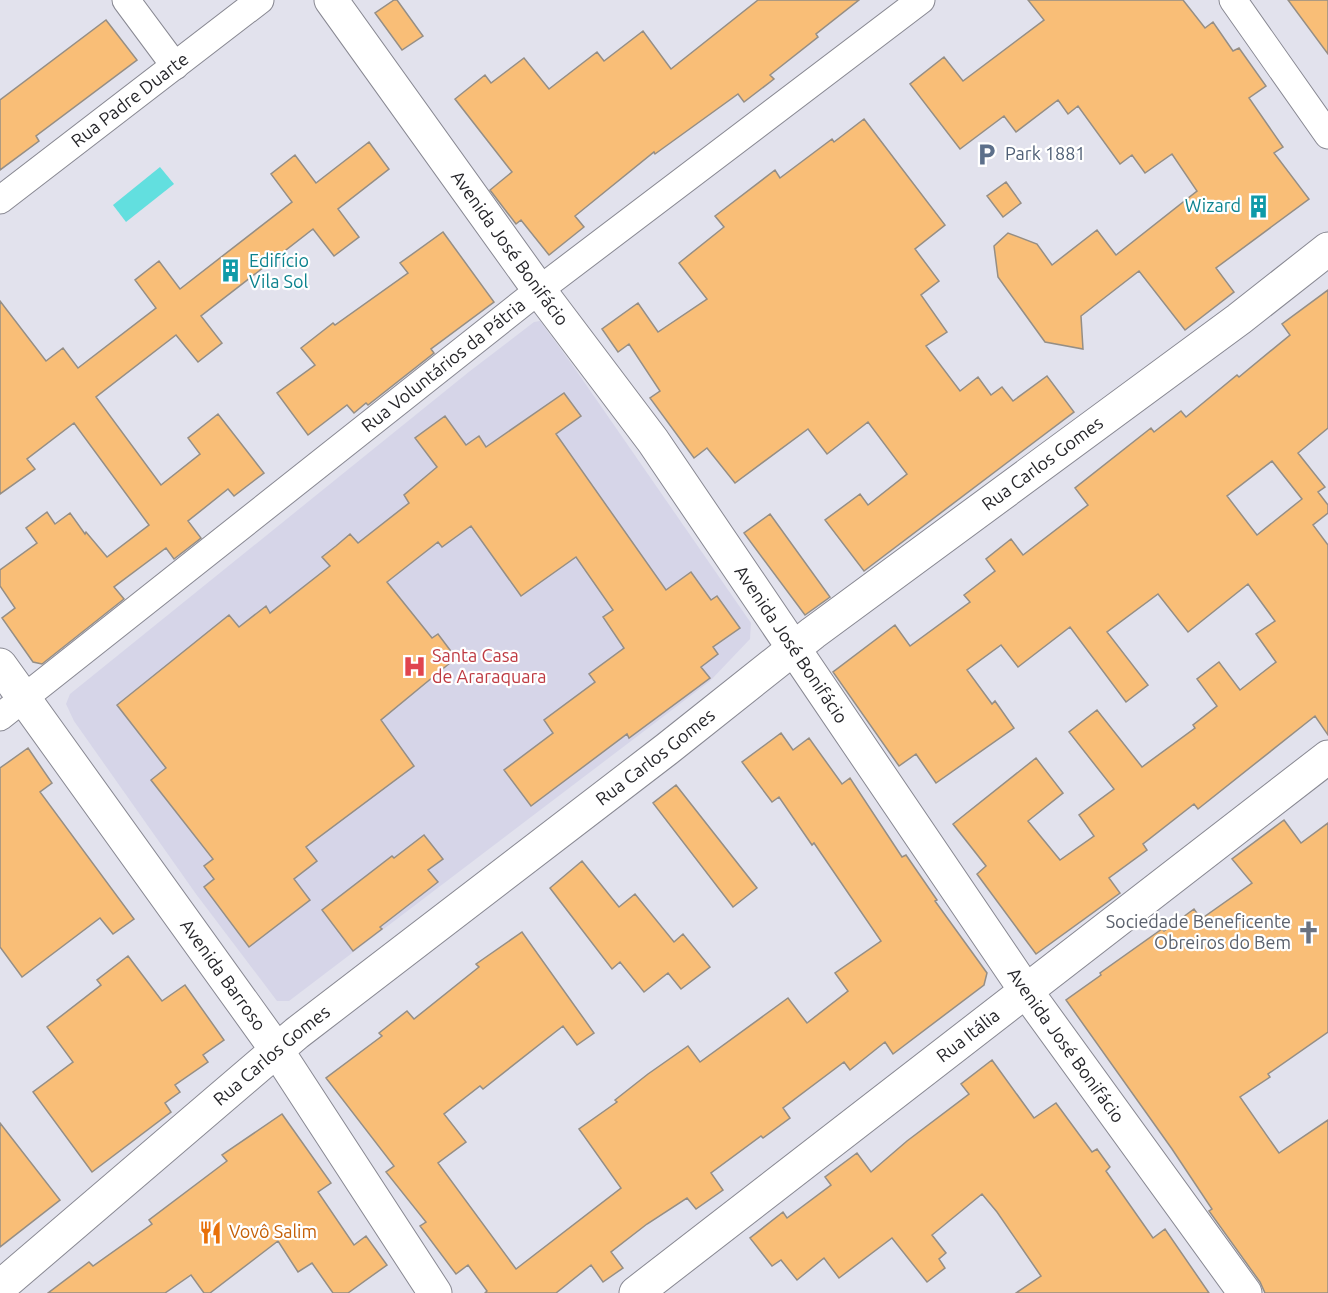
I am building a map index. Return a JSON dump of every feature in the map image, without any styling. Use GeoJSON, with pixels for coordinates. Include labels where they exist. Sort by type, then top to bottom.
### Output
{"type":"FeatureCollection","features":[{"type":"Feature","properties":{"kind":"street"},"geometry":{"type":"LineString","coordinates":[[126,0],[175,66]]}},
{"type":"Feature","properties":{"kind":"street","name":"Rua Padre Duarte"},"geometry":{"type":"LineString","coordinates":[[0,200],[260,0]]}},
{"type":"Feature","properties":{"kind":"street","name":"Avenida José Bonifácio"},"geometry":{"type":"LineString","coordinates":[[331,0],[539,290],[653,441],[1026,991],[1245,1293]]}},
{"type":"Feature","properties":{"kind":"street","name":"Rua Voluntários da Pátria"},"geometry":{"type":"LineString","coordinates":[[12,708],[539,290],[921,0]]}},
{"type":"Feature","properties":{"kind":"street"},"geometry":{"type":"LineString","coordinates":[[1233,0],[1328,135]]}},
{"type":"Feature","properties":{"kind":"street","name":"Rua Carlos Gomes"},"geometry":{"type":"LineString","coordinates":[[0,1287],[276,1049],[658,757],[794,648],[1239,319],[1328,249]]}},
{"type":"Feature","properties":{"kind":"street","name":"Avenida Barroso"},"geometry":{"type":"LineString","coordinates":[[0,665],[12,708],[276,1049],[435,1293]]}},
{"type":"Feature","properties":{"kind":"street","name":"Rua Itália"},"geometry":{"type":"LineString","coordinates":[[636,1293],[1328,757]]}},
{"type":"Feature","properties":{"kind":"shaded area","name":"Santa Casa de Araraquara"},"geometry":{"type":"Polygon","coordinates":[[[540,321],[751,623],[750,639],[710,681],[289,1001],[277,1001],[196,894],[74,721],[66,704],[70,694],[470,371],[534,322],[540,321]]]}},
{"type":"Feature","properties":{"kind":"water"},"geometry":{"type":"Polygon","coordinates":[[[160,167],[174,184],[126,222],[113,205],[160,167]]]}},
{"type":"Feature","properties":{"kind":"building"},"geometry":{"type":"Polygon","coordinates":[[[397,0],[423,36],[402,50],[375,13],[397,0]]]}},
{"type":"Feature","properties":{"kind":"building"},"geometry":{"type":"Polygon","coordinates":[[[758,0],[859,0],[816,34],[818,37],[770,75],[774,79],[744,102],[738,94],[655,154],[654,152],[575,216],[584,227],[549,255],[521,220],[516,224],[490,190],[512,172],[455,99],[485,75],[491,83],[524,58],[549,89],[597,52],[604,61],[643,31],[671,69],[758,0]]]}},
{"type":"Feature","properties":{"kind":"building"},"geometry":{"type":"Polygon","coordinates":[[[1028,0],[1183,0],[1205,28],[1213,22],[1233,51],[1239,48],[1266,86],[1249,98],[1283,147],[1274,153],[1309,199],[1216,268],[1234,292],[1185,330],[1139,271],[1081,316],[1083,349],[1045,342],[998,277],[994,246],[1008,233],[1037,244],[1052,265],[1097,230],[1116,255],[1197,191],[1172,154],[1145,173],[1132,155],[1120,164],[1078,106],[1068,114],[1058,100],[1016,132],[1004,116],[960,149],[910,84],[944,57],[963,81],[1044,20],[1028,0]]]}},
{"type":"Feature","properties":{"kind":"building"},"geometry":{"type":"Polygon","coordinates":[[[1288,0],[1328,0],[1328,54],[1288,0]]]}},
{"type":"Feature","properties":{"kind":"building"},"geometry":{"type":"Polygon","coordinates":[[[106,20],[137,60],[36,136],[39,141],[0,170],[0,100],[106,20]]]}},
{"type":"Feature","properties":{"kind":"building"},"geometry":{"type":"Polygon","coordinates":[[[864,119],[945,225],[915,249],[939,281],[921,295],[947,332],[926,346],[960,391],[978,377],[991,395],[1002,387],[1013,401],[1047,376],[1074,412],[864,571],[825,520],[860,494],[868,505],[907,474],[868,422],[827,454],[808,429],[735,483],[707,448],[694,458],[650,398],[660,391],[629,344],[618,352],[602,329],[638,303],[658,332],[707,299],[679,263],[724,227],[715,216],[775,170],[780,178],[832,139],[834,142],[864,119]]]}},
{"type":"Feature","properties":{"kind":"building"},"geometry":{"type":"Polygon","coordinates":[[[369,142],[389,169],[338,209],[359,237],[334,256],[313,229],[201,316],[222,343],[198,362],[176,335],[96,397],[161,485],[200,454],[188,438],[218,414],[264,473],[234,496],[228,489],[188,521],[201,538],[174,559],[166,548],[114,587],[124,599],[42,664],[33,662],[2,618],[15,608],[0,586],[0,570],[37,543],[26,528],[47,512],[55,524],[70,513],[85,534],[86,532],[107,557],[149,525],[74,423],[27,459],[35,469],[0,494],[0,301],[46,361],[63,348],[78,368],[156,308],[135,280],[159,261],[180,289],[292,202],[271,174],[295,155],[316,183],[369,142]]]}},
{"type":"Feature","properties":{"kind":"building"},"geometry":{"type":"Polygon","coordinates":[[[1006,182],[1021,203],[1003,217],[987,196],[1006,182]]]}},
{"type":"Feature","properties":{"kind":"building"},"geometry":{"type":"Polygon","coordinates":[[[443,232],[494,302],[431,349],[434,353],[368,405],[366,403],[354,413],[347,405],[308,435],[277,393],[315,365],[301,348],[333,323],[335,325],[408,273],[400,263],[443,232]]]}},
{"type":"Feature","properties":{"kind":"building"},"geometry":{"type":"Polygon","coordinates":[[[1328,290],[1328,428],[1298,453],[1325,487],[1318,492],[1328,505],[1328,513],[1313,525],[1328,545],[1328,735],[1315,716],[1198,809],[1194,804],[1143,844],[1147,850],[1109,878],[1120,893],[1036,954],[977,874],[986,866],[953,824],[1036,758],[1063,793],[1028,821],[1060,860],[1094,836],[1079,815],[1114,789],[1069,732],[1097,710],[1142,767],[1195,728],[1193,725],[1217,706],[1197,679],[1219,662],[1240,690],[1276,662],[1256,634],[1275,621],[1248,584],[1188,632],[1158,594],[1107,632],[1148,685],[1126,702],[1070,627],[1018,667],[1001,645],[967,670],[992,704],[995,701],[1014,728],[936,783],[916,754],[899,766],[833,672],[895,625],[910,646],[970,602],[964,595],[995,571],[986,559],[1011,539],[1023,555],[1088,505],[1075,488],[1151,428],[1154,432],[1181,411],[1186,417],[1237,375],[1239,377],[1290,335],[1282,324],[1328,290]],[[1272,461],[1227,496],[1257,535],[1302,499],[1272,461]]]}},
{"type":"Feature","properties":{"kind":"building"},"geometry":{"type":"Polygon","coordinates":[[[564,393],[581,416],[556,434],[666,590],[691,572],[711,600],[717,596],[740,628],[713,647],[718,654],[701,667],[710,678],[629,738],[627,734],[531,806],[504,770],[553,733],[544,720],[595,682],[589,674],[624,648],[603,617],[613,610],[576,557],[521,596],[471,526],[442,547],[438,542],[387,582],[432,638],[438,634],[456,658],[381,720],[414,766],[306,847],[317,861],[294,879],[310,900],[249,947],[204,887],[214,879],[204,866],[213,859],[151,780],[166,768],[117,705],[229,615],[239,627],[266,606],[270,613],[330,566],[322,557],[350,534],[358,543],[409,503],[404,495],[437,467],[415,438],[445,416],[466,445],[479,436],[486,447],[564,393]]]}},
{"type":"Feature","properties":{"kind":"building"},"geometry":{"type":"Polygon","coordinates":[[[770,514],[830,597],[805,615],[744,533],[770,514]]]}},
{"type":"Feature","properties":{"kind":"building"},"geometry":{"type":"Polygon","coordinates":[[[781,733],[793,750],[809,738],[842,784],[850,778],[902,857],[906,855],[937,900],[935,901],[987,973],[984,985],[893,1054],[885,1042],[850,1070],[844,1062],[783,1108],[790,1118],[711,1173],[723,1190],[696,1209],[687,1198],[647,1224],[611,1252],[623,1268],[603,1282],[591,1265],[556,1293],[485,1293],[487,1291],[468,1265],[456,1274],[420,1226],[426,1222],[386,1172],[394,1166],[326,1078],[382,1036],[379,1033],[407,1011],[414,1019],[479,967],[476,964],[522,932],[594,1033],[577,1045],[563,1026],[483,1089],[480,1086],[444,1114],[466,1142],[438,1163],[516,1269],[621,1188],[579,1129],[617,1102],[615,1100],[648,1074],[688,1046],[700,1062],[788,998],[807,1023],[848,991],[835,973],[881,941],[814,843],[812,845],[779,797],[772,802],[742,762],[781,733]]]}},
{"type":"Feature","properties":{"kind":"building"},"geometry":{"type":"Polygon","coordinates":[[[28,748],[52,783],[40,792],[134,919],[113,934],[100,918],[22,977],[0,947],[0,768],[28,748]]]}},
{"type":"Feature","properties":{"kind":"building"},"geometry":{"type":"Polygon","coordinates":[[[676,785],[757,888],[733,907],[653,803],[676,785]]]}},
{"type":"Feature","properties":{"kind":"building"},"geometry":{"type":"Polygon","coordinates":[[[1284,820],[1301,843],[1328,823],[1328,1032],[1268,1074],[1270,1077],[1240,1097],[1279,1153],[1328,1120],[1328,1293],[1265,1293],[1260,1282],[1209,1211],[1212,1209],[1172,1149],[1066,1000],[1162,929],[1164,931],[1194,909],[1201,919],[1252,883],[1232,859],[1284,820]]]}},
{"type":"Feature","properties":{"kind":"building"},"geometry":{"type":"Polygon","coordinates":[[[424,835],[443,859],[428,870],[438,882],[353,951],[322,910],[392,856],[394,858],[424,835]]]}},
{"type":"Feature","properties":{"kind":"building"},"geometry":{"type":"Polygon","coordinates":[[[582,861],[619,907],[635,894],[674,942],[683,934],[710,967],[681,989],[668,973],[644,992],[620,962],[612,969],[550,888],[582,861]]]}},
{"type":"Feature","properties":{"kind":"building"},"geometry":{"type":"Polygon","coordinates":[[[128,956],[162,1001],[185,985],[224,1040],[203,1055],[208,1062],[175,1085],[180,1092],[165,1103],[171,1112],[92,1172],[33,1092],[73,1062],[47,1027],[101,985],[97,980],[128,956]]]}},
{"type":"Feature","properties":{"kind":"building"},"geometry":{"type":"Polygon","coordinates":[[[992,1060],[1034,1118],[1056,1103],[1092,1152],[1097,1149],[1110,1167],[1106,1171],[1153,1238],[1165,1229],[1209,1293],[1016,1293],[1041,1276],[982,1194],[932,1235],[946,1253],[939,1259],[945,1268],[927,1282],[892,1238],[839,1278],[824,1258],[797,1280],[781,1260],[772,1266],[750,1238],[783,1212],[787,1218],[831,1185],[825,1177],[857,1153],[871,1172],[907,1141],[969,1094],[961,1084],[992,1060]]]}},
{"type":"Feature","properties":{"kind":"building"},"geometry":{"type":"Polygon","coordinates":[[[282,1114],[331,1183],[318,1192],[354,1245],[366,1236],[387,1265],[348,1293],[333,1293],[312,1263],[298,1272],[278,1241],[210,1293],[204,1293],[191,1275],[165,1293],[48,1293],[89,1262],[93,1266],[152,1224],[149,1220],[227,1161],[222,1155],[282,1114]]]}},
{"type":"Feature","properties":{"kind":"building"},"geometry":{"type":"Polygon","coordinates":[[[0,1123],[60,1200],[0,1247],[0,1123]]]}},
{"type":"Feature","properties":{"kind":"place","name":"Park 1881"},"geometry":{"type":"Point","coordinates":[987,154]}},
{"type":"Feature","properties":{"kind":"place","name":"Wizard"},"geometry":{"type":"Point","coordinates":[1259,206]}},
{"type":"Feature","properties":{"kind":"place","name":"Edifício Vila Sol"},"geometry":{"type":"Point","coordinates":[231,271]}},
{"type":"Feature","properties":{"kind":"place","name":"Santa Casa de Araraquara"},"geometry":{"type":"Point","coordinates":[414,666]}},
{"type":"Feature","properties":{"kind":"place","name":"Sociedade Beneficente Obreiros do Bem"},"geometry":{"type":"Point","coordinates":[1309,932]}},
{"type":"Feature","properties":{"kind":"place","name":"Vovô Salim"},"geometry":{"type":"Point","coordinates":[211,1232]}}]}
